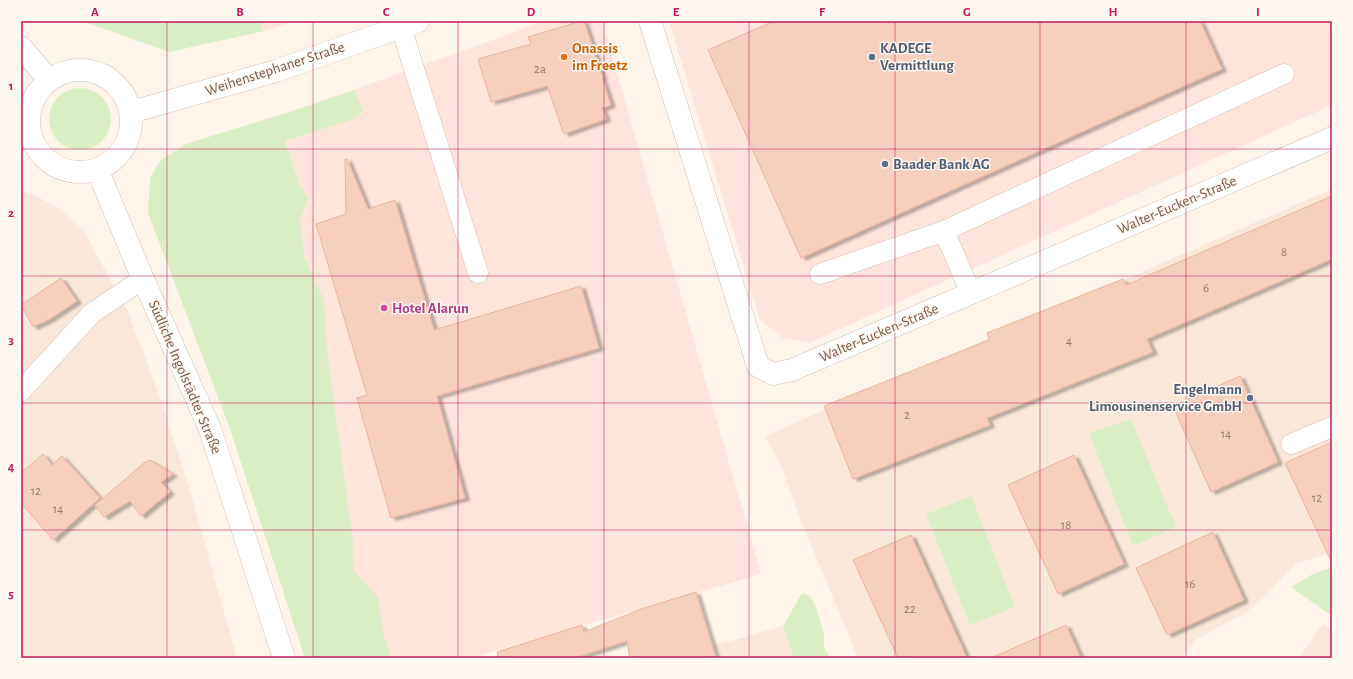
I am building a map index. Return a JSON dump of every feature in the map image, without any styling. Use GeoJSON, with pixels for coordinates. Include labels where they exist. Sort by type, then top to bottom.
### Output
{"type":"FeatureCollection","features":[{"type":"Feature","properties":{"kind":"street","name":"Walter-Eucken-Straße"},"geometry":{"type":"LineString","coordinates":[[650,21],[758,366],[773,374],[792,370],[1332,138]]}},
{"type":"Feature","properties":{"kind":"street","name":"Weihenstephaner Straße"},"geometry":{"type":"LineString","coordinates":[[131,112],[276,71],[409,24]]}},
{"type":"Feature","properties":{"kind":"street"},"geometry":{"type":"LineString","coordinates":[[21,47],[49,80]]}},
{"type":"Feature","properties":{"kind":"street"},"geometry":{"type":"LineString","coordinates":[[82,69],[99,73],[114,82],[125,96],[131,112],[132,126],[128,141],[121,153],[110,163],[97,169],[82,173],[65,170],[51,163],[26,139],[30,106],[38,92],[49,80],[64,72],[82,69]]}},
{"type":"Feature","properties":{"kind":"street","name":"Südliche Ingolstädter Straße"},"geometry":{"type":"LineString","coordinates":[[97,169],[143,279],[210,429],[284,658]]}},
{"type":"Feature","properties":{"kind":"lane"},"geometry":{"type":"LineString","coordinates":[[409,24],[478,273]]}},
{"type":"Feature","properties":{"kind":"lane"},"geometry":{"type":"LineString","coordinates":[[820,274],[944,231],[1284,74]]}},
{"type":"Feature","properties":{"kind":"lane"},"geometry":{"type":"LineString","coordinates":[[944,231],[971,293]]}},
{"type":"Feature","properties":{"kind":"lane"},"geometry":{"type":"LineString","coordinates":[[21,391],[92,313],[143,279]]}},
{"type":"Feature","properties":{"kind":"lane"},"geometry":{"type":"LineString","coordinates":[[1291,444],[1332,427]]}},
{"type":"Feature","properties":{"kind":"shaded area"},"geometry":{"type":"Polygon","coordinates":[[[260,21],[295,21],[264,31],[260,21]]]}},
{"type":"Feature","properties":{"kind":"shaded area"},"geometry":{"type":"Polygon","coordinates":[[[545,21],[602,21],[761,574],[470,658],[315,658],[160,161],[186,144],[296,110],[545,21]]]}},
{"type":"Feature","properties":{"kind":"shaded area"},"geometry":{"type":"Polygon","coordinates":[[[669,21],[1327,21],[1332,28],[1332,105],[809,343],[781,337],[760,320],[669,21]]]}},
{"type":"Feature","properties":{"kind":"shaded area"},"geometry":{"type":"Polygon","coordinates":[[[1332,189],[1332,552],[1296,564],[1263,598],[1245,613],[1197,639],[1180,658],[858,658],[800,518],[781,466],[765,436],[1332,189]]]}},
{"type":"Feature","properties":{"kind":"shaded area"},"geometry":{"type":"Polygon","coordinates":[[[21,190],[40,198],[61,210],[85,233],[128,312],[161,400],[190,491],[237,658],[21,658],[21,190]]]}},
{"type":"Feature","properties":{"kind":"shaded area"},"geometry":{"type":"Polygon","coordinates":[[[1323,624],[1332,630],[1332,658],[1299,658],[1323,624]]]}},
{"type":"Feature","properties":{"kind":"shaded area"},"geometry":{"type":"Polygon","coordinates":[[[783,626],[794,658],[671,658],[783,626]]]}},
{"type":"Feature","properties":{"kind":"green space"},"geometry":{"type":"Polygon","coordinates":[[[82,21],[260,21],[264,31],[169,52],[82,21]]]}},
{"type":"Feature","properties":{"kind":"green space"},"geometry":{"type":"Polygon","coordinates":[[[80,88],[92,90],[102,97],[109,107],[111,119],[109,131],[102,141],[92,148],[80,150],[68,148],[58,141],[51,131],[49,119],[51,107],[58,97],[68,90],[80,88]]]}},
{"type":"Feature","properties":{"kind":"green space"},"geometry":{"type":"Polygon","coordinates":[[[354,90],[363,111],[354,119],[285,141],[299,184],[308,198],[300,220],[304,256],[324,300],[327,351],[353,541],[354,571],[378,597],[383,633],[391,658],[305,658],[230,429],[148,213],[150,178],[160,161],[186,144],[296,110],[354,90]]]}},
{"type":"Feature","properties":{"kind":"green space"},"geometry":{"type":"Polygon","coordinates":[[[1131,419],[1176,527],[1133,546],[1089,433],[1131,419]]]}},
{"type":"Feature","properties":{"kind":"green space"},"geometry":{"type":"Polygon","coordinates":[[[971,496],[1015,607],[970,625],[926,514],[971,496]]]}},
{"type":"Feature","properties":{"kind":"green space"},"geometry":{"type":"Polygon","coordinates":[[[1332,567],[1332,616],[1291,587],[1313,574],[1332,567]]]}},
{"type":"Feature","properties":{"kind":"green space"},"geometry":{"type":"Polygon","coordinates":[[[802,593],[811,597],[818,612],[824,635],[824,646],[830,658],[794,658],[783,626],[802,593]]]}},
{"type":"Feature","properties":{"kind":"building"},"geometry":{"type":"Polygon","coordinates":[[[584,21],[611,105],[602,108],[606,119],[564,134],[547,86],[491,102],[478,59],[531,44],[528,37],[584,21]]]}},
{"type":"Feature","properties":{"kind":"building","name":"Baader Bank AG"},"geometry":{"type":"Polygon","coordinates":[[[774,21],[1200,21],[1222,69],[801,258],[708,50],[774,21]]]}},
{"type":"Feature","properties":{"kind":"building","name":"Hotel Alarun"},"geometry":{"type":"Polygon","coordinates":[[[345,159],[347,159],[368,209],[395,200],[434,330],[581,286],[599,348],[437,396],[465,498],[391,518],[357,398],[367,395],[316,224],[346,214],[345,159]]]}},
{"type":"Feature","properties":{"kind":"building"},"geometry":{"type":"Polygon","coordinates":[[[1332,196],[1332,259],[1147,339],[1153,352],[987,418],[990,425],[853,479],[824,406],[989,340],[987,333],[1123,279],[1126,285],[1332,196]]]}},
{"type":"Feature","properties":{"kind":"building"},"geometry":{"type":"Polygon","coordinates":[[[61,278],[77,301],[50,319],[33,327],[21,305],[61,278]]]}},
{"type":"Feature","properties":{"kind":"building"},"geometry":{"type":"Polygon","coordinates":[[[1240,376],[1278,462],[1211,492],[1173,406],[1240,376]]]}},
{"type":"Feature","properties":{"kind":"building"},"geometry":{"type":"Polygon","coordinates":[[[1332,442],[1332,563],[1285,463],[1332,442]]]}},
{"type":"Feature","properties":{"kind":"building"},"geometry":{"type":"Polygon","coordinates":[[[43,454],[52,465],[62,456],[100,498],[53,540],[21,503],[21,473],[43,454]]]}},
{"type":"Feature","properties":{"kind":"building"},"geometry":{"type":"Polygon","coordinates":[[[1074,455],[1124,564],[1058,594],[1008,485],[1074,455]]]}},
{"type":"Feature","properties":{"kind":"building"},"geometry":{"type":"Polygon","coordinates":[[[150,460],[173,474],[161,482],[170,492],[141,516],[130,501],[104,517],[95,505],[144,463],[150,460]]]}},
{"type":"Feature","properties":{"kind":"building"},"geometry":{"type":"Polygon","coordinates":[[[1213,532],[1244,600],[1167,635],[1136,568],[1213,532]]]}},
{"type":"Feature","properties":{"kind":"building"},"geometry":{"type":"Polygon","coordinates":[[[911,535],[967,658],[898,658],[853,560],[911,535]]]}},
{"type":"Feature","properties":{"kind":"building"},"geometry":{"type":"Polygon","coordinates":[[[696,592],[716,658],[630,658],[627,641],[575,658],[498,658],[497,652],[582,625],[584,632],[641,609],[696,592]]]}},
{"type":"Feature","properties":{"kind":"building"},"geometry":{"type":"Polygon","coordinates":[[[1066,625],[1081,658],[991,658],[1066,625]]]}},
{"type":"Feature","properties":{"kind":"place","name":"Onassis im Freetz"},"geometry":{"type":"Point","coordinates":[564,57]}},
{"type":"Feature","properties":{"kind":"place","name":"KADEGE Vermittlung"},"geometry":{"type":"Point","coordinates":[872,57]}},
{"type":"Feature","properties":{"kind":"place","name":"Baader Bank AG"},"geometry":{"type":"Point","coordinates":[885,164]}},
{"type":"Feature","properties":{"kind":"place","name":"Hotel Alarun"},"geometry":{"type":"Point","coordinates":[384,308]}},
{"type":"Feature","properties":{"kind":"place","name":"Engelmann Limousinenservice GmbH"},"geometry":{"type":"Point","coordinates":[1250,398]}}]}
